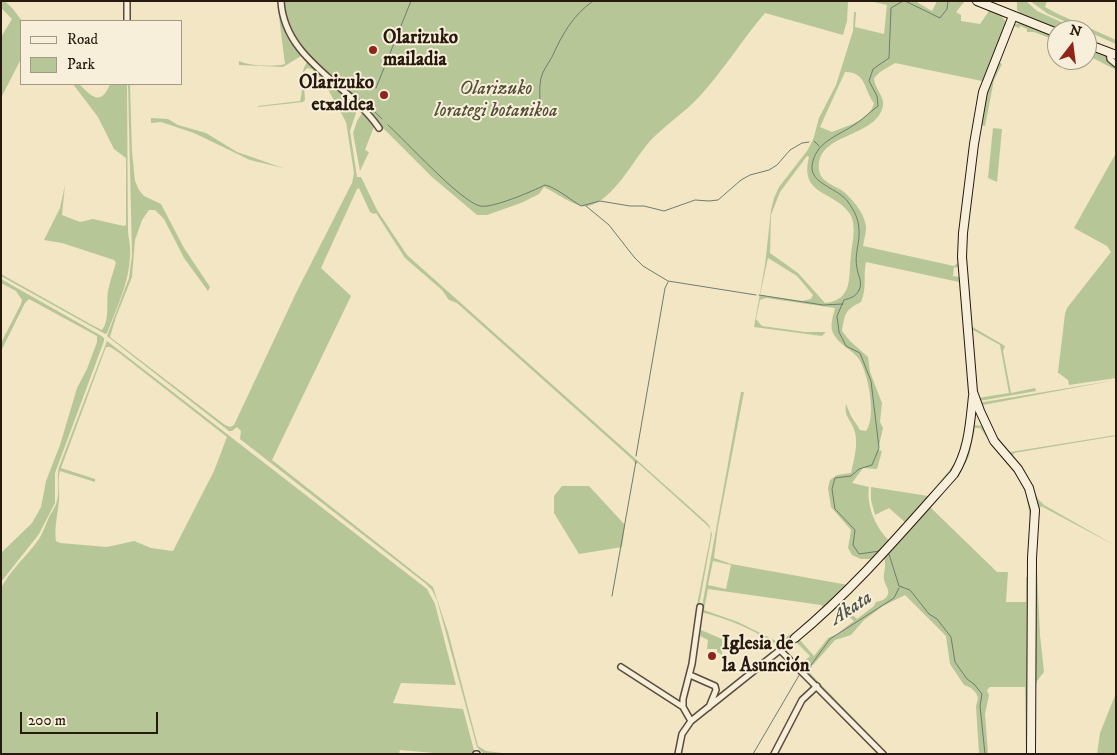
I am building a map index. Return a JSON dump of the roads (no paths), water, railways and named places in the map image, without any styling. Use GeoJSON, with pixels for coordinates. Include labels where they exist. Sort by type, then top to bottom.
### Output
{"type":"FeatureCollection","features":[{"type":"Feature","properties":{"kind":"street"},"geometry":{"type":"LineString","coordinates":[[127,1],[127,20]]}},
{"type":"Feature","properties":{"kind":"street"},"geometry":{"type":"LineString","coordinates":[[281,1],[286,25],[296,44],[366,112],[379,128]]}},
{"type":"Feature","properties":{"kind":"street"},"geometry":{"type":"LineString","coordinates":[[977,1],[1047,29]]}},
{"type":"Feature","properties":{"kind":"street"},"geometry":{"type":"LineString","coordinates":[[678,754],[682,734],[691,721],[837,602],[954,474],[964,453],[974,392],[963,265],[963,233],[974,144],[983,92],[1013,16]]}},
{"type":"Feature","properties":{"kind":"street"},"geometry":{"type":"LineString","coordinates":[[1097,48],[1112,54],[1110,59],[1116,64]]}},
{"type":"Feature","properties":{"kind":"street"},"geometry":{"type":"LineString","coordinates":[[974,392],[985,424],[994,441],[1018,469],[1029,488],[1035,510],[1032,558],[1031,754]]}},
{"type":"Feature","properties":{"kind":"street"},"geometry":{"type":"LineString","coordinates":[[970,424],[985,424]]}},
{"type":"Feature","properties":{"kind":"street"},"geometry":{"type":"LineString","coordinates":[[683,707],[700,607]]}},
{"type":"Feature","properties":{"kind":"street"},"geometry":{"type":"LineString","coordinates":[[780,650],[883,754]]}},
{"type":"Feature","properties":{"kind":"street"},"geometry":{"type":"LineString","coordinates":[[621,667],[683,707],[691,721]]}},
{"type":"Feature","properties":{"kind":"street"},"geometry":{"type":"LineString","coordinates":[[690,674],[715,686],[716,690],[709,707]]}},
{"type":"Feature","properties":{"kind":"street"},"geometry":{"type":"LineString","coordinates":[[774,754],[802,700],[817,686]]}},
{"type":"Feature","properties":{"kind":"waterway"},"geometry":{"type":"LineString","coordinates":[[376,88],[411,1]]}},
{"type":"Feature","properties":{"kind":"waterway"},"geometry":{"type":"LineString","coordinates":[[540,105],[540,81],[544,70],[568,26],[593,1]]}},
{"type":"Feature","properties":{"kind":"waterway"},"geometry":{"type":"LineString","coordinates":[[880,551],[859,554],[853,545],[855,530],[835,509],[832,489],[835,478],[851,476],[859,469],[872,465],[879,448],[871,381],[860,353],[846,346],[839,332],[837,316],[844,300],[855,296],[860,287],[856,263],[859,235],[858,223],[854,212],[844,197],[820,182],[813,172],[812,166],[817,151],[827,141],[857,123],[878,106],[877,96],[869,81],[873,69],[889,58],[891,8],[903,1]]}},
{"type":"Feature","properties":{"kind":"waterway"},"geometry":{"type":"LineString","coordinates":[[905,1],[940,18],[947,9],[948,1]]}},
{"type":"Feature","properties":{"kind":"waterway"},"geometry":{"type":"LineString","coordinates":[[286,17],[289,25]]}},
{"type":"Feature","properties":{"kind":"waterway"},"geometry":{"type":"LineString","coordinates":[[302,47],[331,76],[363,102]]}},
{"type":"Feature","properties":{"kind":"waterway"},"geometry":{"type":"LineString","coordinates":[[371,108],[382,119]]}},
{"type":"Feature","properties":{"kind":"waterway"},"geometry":{"type":"LineString","coordinates":[[388,125],[447,182],[471,202],[480,206],[493,205],[545,185],[581,206],[600,201],[630,206],[644,206],[664,211],[695,200],[718,200],[741,180],[750,175],[769,170],[777,165],[790,150],[802,143],[809,142]]}},
{"type":"Feature","properties":{"kind":"waterway"},"geometry":{"type":"LineString","coordinates":[[814,141],[819,146]]}},
{"type":"Feature","properties":{"kind":"waterway"},"geometry":{"type":"LineString","coordinates":[[586,206],[609,225],[643,266],[668,281],[756,295]]}},
{"type":"Feature","properties":{"kind":"waterway"},"geometry":{"type":"LineString","coordinates":[[636,456],[665,288],[668,282]]}},
{"type":"Feature","properties":{"kind":"waterway"},"geometry":{"type":"LineString","coordinates":[[759,295],[823,305],[843,304]]}},
{"type":"Feature","properties":{"kind":"waterway"},"geometry":{"type":"LineString","coordinates":[[612,596],[636,461]]}},
{"type":"Feature","properties":{"kind":"waterway"},"geometry":{"type":"LineString","coordinates":[[886,553],[889,554],[899,586],[910,590],[951,637],[955,662],[967,679],[982,694],[980,706],[985,754]]}},
{"type":"Feature","properties":{"kind":"waterway","name":"Akata"},"geometry":{"type":"LineString","coordinates":[[804,670],[811,665],[830,639],[894,598],[899,588]]}},
{"type":"Feature","properties":{"kind":"waterway","name":"Akata"},"geometry":{"type":"LineString","coordinates":[[753,754],[801,672]]}},
{"type":"Feature","properties":{"kind":"place","name":"Olarizuko mailadia"},"geometry":{"type":"Point","coordinates":[373,50]}},
{"type":"Feature","properties":{"kind":"place","name":"Olarizuko etxaldea"},"geometry":{"type":"Point","coordinates":[384,95]}},
{"type":"Feature","properties":{"kind":"place","name":"Iglesia de la Asunción"},"geometry":{"type":"Point","coordinates":[712,656]}},
{"type":"Feature","properties":{"kind":"park label","name":"Olarizuko lorategi botanikoa"},"geometry":{"type":"Point","coordinates":[496,101]}}]}
